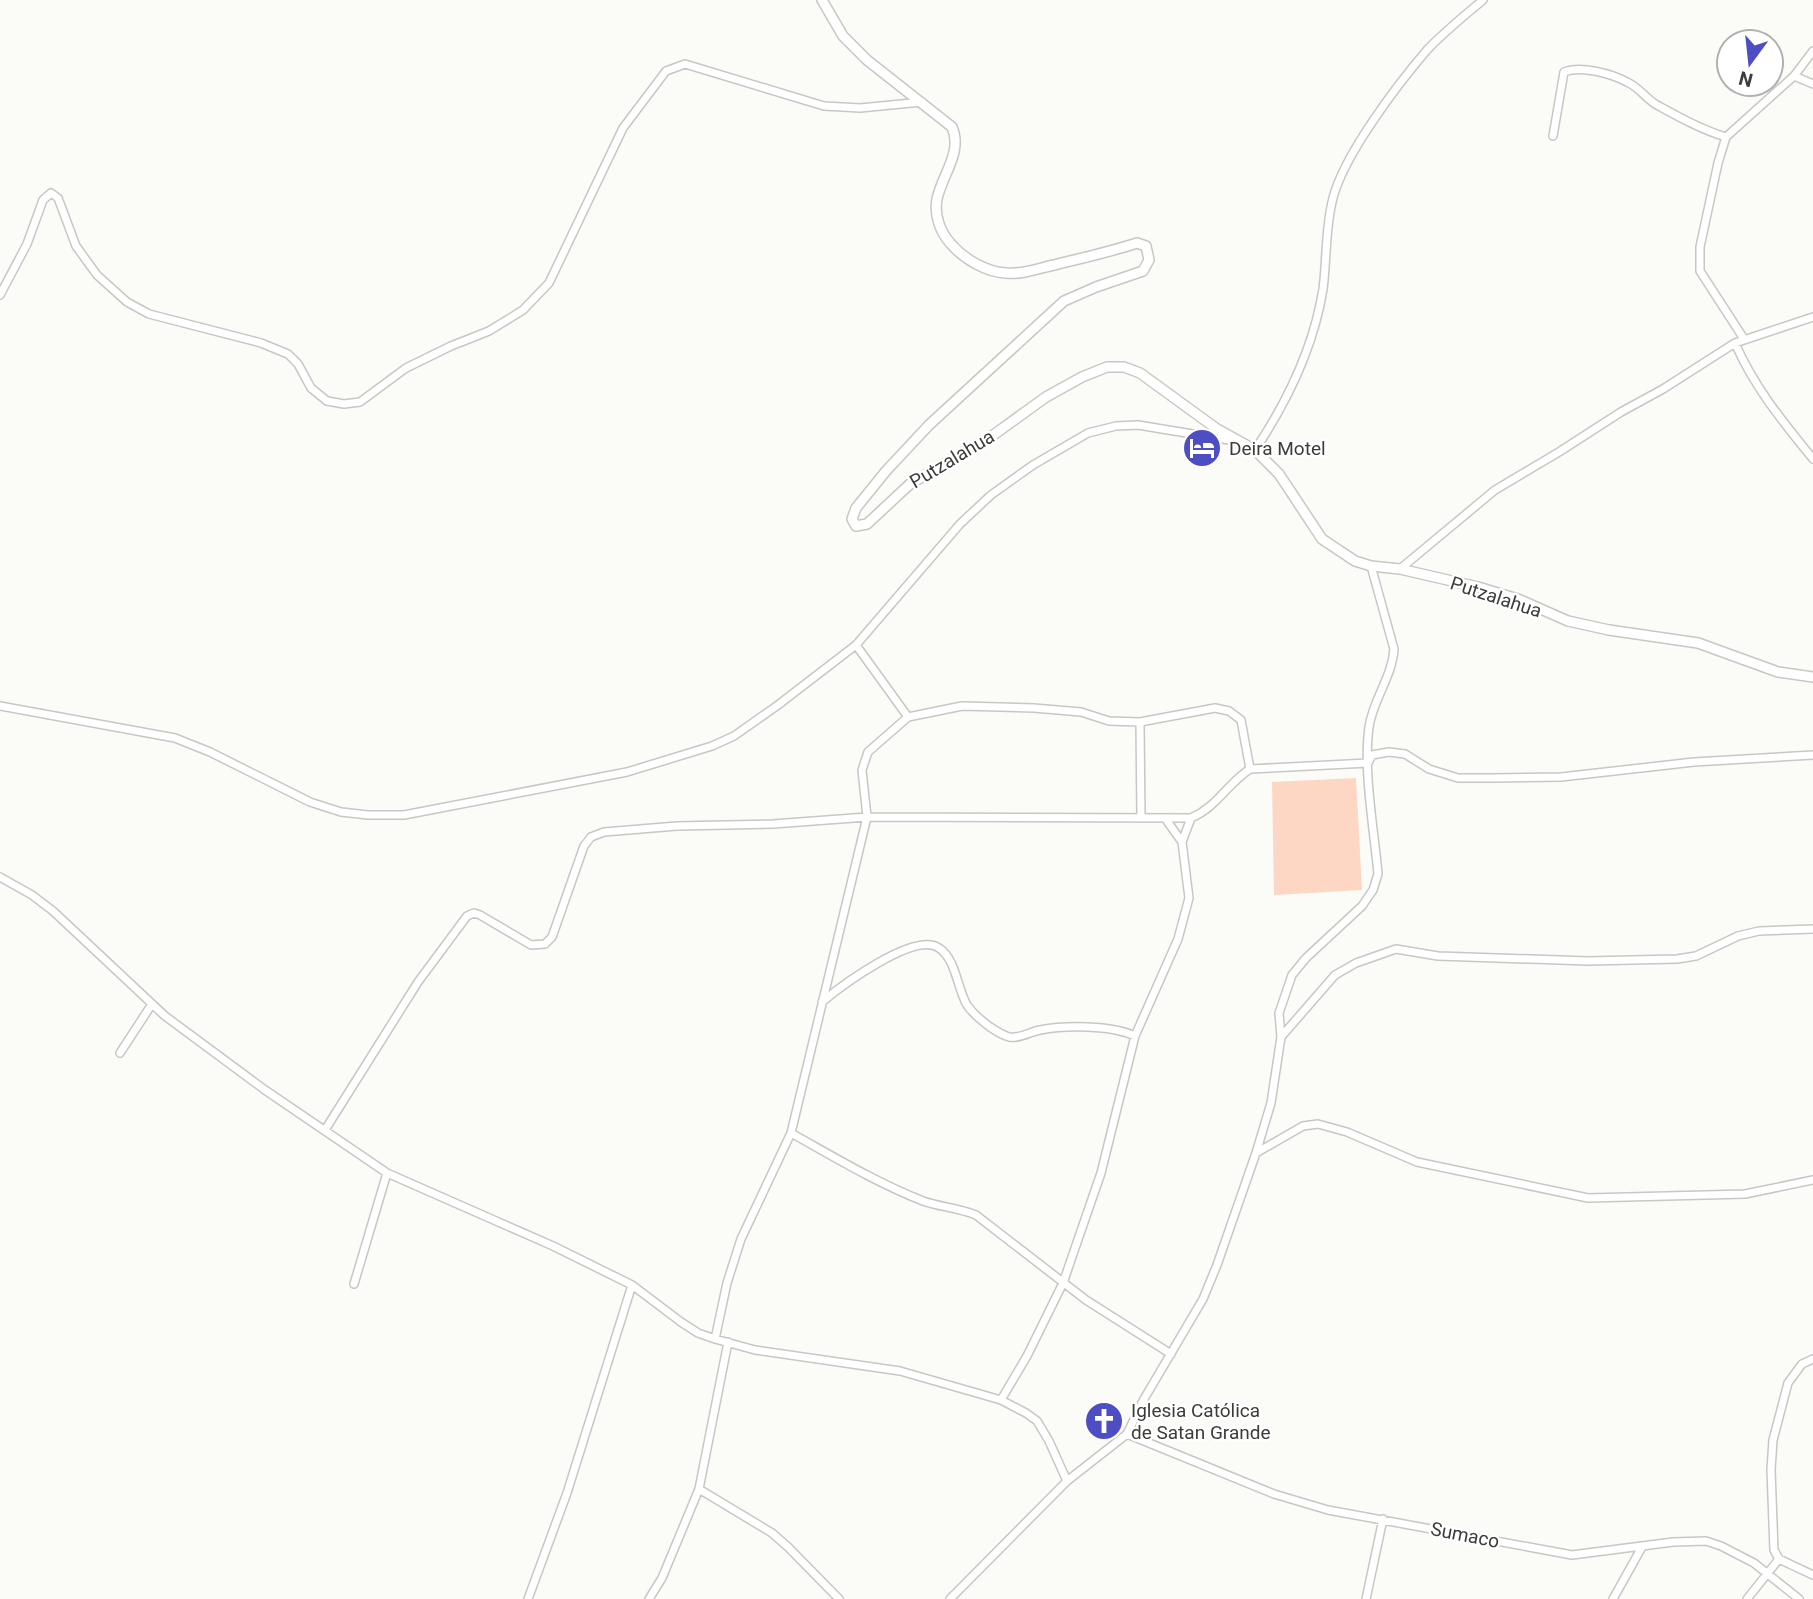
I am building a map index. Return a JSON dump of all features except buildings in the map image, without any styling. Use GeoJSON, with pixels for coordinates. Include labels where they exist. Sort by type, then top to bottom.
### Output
{"type":"FeatureCollection","features":[{"type":"Feature","properties":{"kind":"street","name":"Putzalahua"},"geometry":{"type":"LineString","coordinates":[[822,0],[843,36],[867,60],[952,127],[954,152],[937,199],[936,213],[949,242],[965,258],[992,271],[1008,274],[1137,243],[1146,246],[1149,260],[1143,271],[1096,286],[1064,301],[929,425],[856,508],[854,525],[858,527],[867,524],[909,484],[992,436],[1046,397],[1107,367],[1124,367],[1140,373],[1198,416],[1255,450],[1279,474],[1322,539],[1355,561],[1371,566],[1400,569],[1504,595],[1568,621],[1609,630],[1681,639],[1730,653],[1779,672],[1813,677]]}},
{"type":"Feature","properties":{"kind":"street"},"geometry":{"type":"LineString","coordinates":[[1255,450],[1290,389],[1313,333],[1323,289],[1326,234],[1333,198],[1354,151],[1427,51],[1483,0]]}},
{"type":"Feature","properties":{"kind":"street"},"geometry":{"type":"LineString","coordinates":[[1744,339],[1700,271],[1699,260],[1718,163],[1726,137],[1794,76],[1813,51]]}},
{"type":"Feature","properties":{"kind":"street"},"geometry":{"type":"LineString","coordinates":[[0,295],[27,244],[43,200],[51,193],[58,198],[76,246],[97,275],[127,302],[149,314],[261,344],[288,354],[298,364],[311,388],[327,401],[344,404],[360,402],[406,368],[489,331],[523,310],[550,283],[623,128],[666,71],[685,64],[824,106],[860,107],[923,102]]}},
{"type":"Feature","properties":{"kind":"street"},"geometry":{"type":"LineString","coordinates":[[1553,136],[1564,72],[1573,69],[1595,72],[1627,82],[1658,105],[1709,132],[1726,137]]}},
{"type":"Feature","properties":{"kind":"street"},"geometry":{"type":"LineString","coordinates":[[1794,76],[1813,84]]}},
{"type":"Feature","properties":{"kind":"street"},"geometry":{"type":"LineString","coordinates":[[1400,569],[1495,490],[1744,339],[1813,317]]}},
{"type":"Feature","properties":{"kind":"street"},"geometry":{"type":"LineString","coordinates":[[1735,344],[1747,370],[1770,405],[1813,459]]}},
{"type":"Feature","properties":{"kind":"street"},"geometry":{"type":"LineString","coordinates":[[0,706],[175,738],[210,752],[310,802],[341,812],[368,815],[404,815],[627,772],[712,746],[733,736],[778,705],[856,645],[960,524],[983,503],[1032,465],[1088,433],[1116,426],[1138,425],[1239,442]]}},
{"type":"Feature","properties":{"kind":"street"},"geometry":{"type":"LineString","coordinates":[[950,1599],[1067,1481],[1127,1434],[1144,1399],[1203,1299],[1256,1153],[1271,1103],[1282,1037],[1279,1013],[1292,975],[1306,958],[1362,906],[1373,890],[1378,874],[1367,743],[1372,710],[1387,683],[1394,649],[1371,566]]}},
{"type":"Feature","properties":{"kind":"street"},"geometry":{"type":"LineString","coordinates":[[856,645],[908,717]]}},
{"type":"Feature","properties":{"kind":"street"},"geometry":{"type":"LineString","coordinates":[[715,1339],[727,1283],[741,1239],[791,1133],[867,817],[862,769],[869,752],[908,717],[962,706],[1081,712],[1109,721],[1140,722],[1215,708],[1228,711],[1241,720],[1250,769]]}},
{"type":"Feature","properties":{"kind":"street"},"geometry":{"type":"LineString","coordinates":[[1140,722],[1142,818]]}},
{"type":"Feature","properties":{"kind":"street"},"geometry":{"type":"LineString","coordinates":[[1368,762],[1372,755],[1389,752],[1405,754],[1429,769],[1458,778],[1522,778],[1561,777],[1695,762],[1813,755]]}},
{"type":"Feature","properties":{"kind":"street"},"geometry":{"type":"LineString","coordinates":[[325,1130],[418,982],[467,916],[474,913],[480,915],[531,945],[545,944],[552,937],[584,846],[591,837],[604,832],[867,817],[1191,818],[1215,804],[1233,780],[1250,769],[1368,762]]}},
{"type":"Feature","properties":{"kind":"street"},"geometry":{"type":"LineString","coordinates":[[1165,818],[1182,842]]}},
{"type":"Feature","properties":{"kind":"street"},"geometry":{"type":"LineString","coordinates":[[1001,1400],[1027,1356],[1063,1283],[1101,1173],[1135,1036],[1178,939],[1189,898],[1182,842],[1191,818]]}},
{"type":"Feature","properties":{"kind":"street"},"geometry":{"type":"LineString","coordinates":[[0,877],[32,895],[53,911],[152,1004],[265,1090],[387,1173],[553,1246],[632,1285],[681,1322],[715,1339],[755,1350],[900,1371],[1001,1400],[1037,1421],[1067,1481]]}},
{"type":"Feature","properties":{"kind":"street"},"geometry":{"type":"LineString","coordinates":[[1282,1037],[1335,975],[1356,963],[1396,949],[1438,956],[1511,959],[1677,959],[1696,956],[1738,936],[1759,931],[1813,929]]}},
{"type":"Feature","properties":{"kind":"street"},"geometry":{"type":"LineString","coordinates":[[822,1002],[882,960],[904,950],[928,944],[938,947],[946,955],[973,1012],[1005,1036],[1015,1038],[1048,1028],[1112,1029],[1135,1036]]}},
{"type":"Feature","properties":{"kind":"street"},"geometry":{"type":"LineString","coordinates":[[120,1053],[152,1004]]}},
{"type":"Feature","properties":{"kind":"street"},"geometry":{"type":"LineString","coordinates":[[1256,1153],[1303,1126],[1318,1124],[1347,1132],[1417,1162],[1588,1198],[1745,1194],[1813,1180]]}},
{"type":"Feature","properties":{"kind":"street"},"geometry":{"type":"LineString","coordinates":[[791,1133],[884,1184],[926,1202],[962,1209],[976,1215],[1063,1283],[1171,1354]]}},
{"type":"Feature","properties":{"kind":"street"},"geometry":{"type":"LineString","coordinates":[[354,1284],[387,1173]]}},
{"type":"Feature","properties":{"kind":"street"},"geometry":{"type":"LineString","coordinates":[[528,1599],[567,1493],[632,1285]]}},
{"type":"Feature","properties":{"kind":"street"},"geometry":{"type":"LineString","coordinates":[[649,1599],[662,1578],[699,1489],[728,1342]]}},
{"type":"Feature","properties":{"kind":"street"},"geometry":{"type":"LineString","coordinates":[[1813,1359],[1802,1364],[1788,1382],[1773,1440],[1771,1470],[1774,1550],[1779,1559],[1813,1575]]}},
{"type":"Feature","properties":{"kind":"street","name":"Sumaco"},"geometry":{"type":"LineString","coordinates":[[1127,1434],[1300,1503],[1572,1555],[1692,1540],[1706,1541],[1736,1553],[1799,1599]]}},
{"type":"Feature","properties":{"kind":"street"},"geometry":{"type":"LineString","coordinates":[[699,1489],[772,1533],[839,1599]]}},
{"type":"Feature","properties":{"kind":"street"},"geometry":{"type":"LineString","coordinates":[[1366,1599],[1383,1519]]}},
{"type":"Feature","properties":{"kind":"street"},"geometry":{"type":"LineString","coordinates":[[1614,1599],[1642,1547]]}},
{"type":"Feature","properties":{"kind":"street"},"geometry":{"type":"LineString","coordinates":[[1747,1599],[1779,1559]]}},
{"type":"Feature","properties":{"kind":"shaded area"},"geometry":{"type":"Polygon","coordinates":[[[1356,778],[1362,890],[1274,895],[1272,782],[1356,778]]]}},
{"type":"Feature","properties":{"kind":"place","name":"Deira Motel"},"geometry":{"type":"Point","coordinates":[1202,448]}},
{"type":"Feature","properties":{"kind":"place","name":"Iglesia Católica de Satan Grande"},"geometry":{"type":"Point","coordinates":[1104,1421]}}]}
